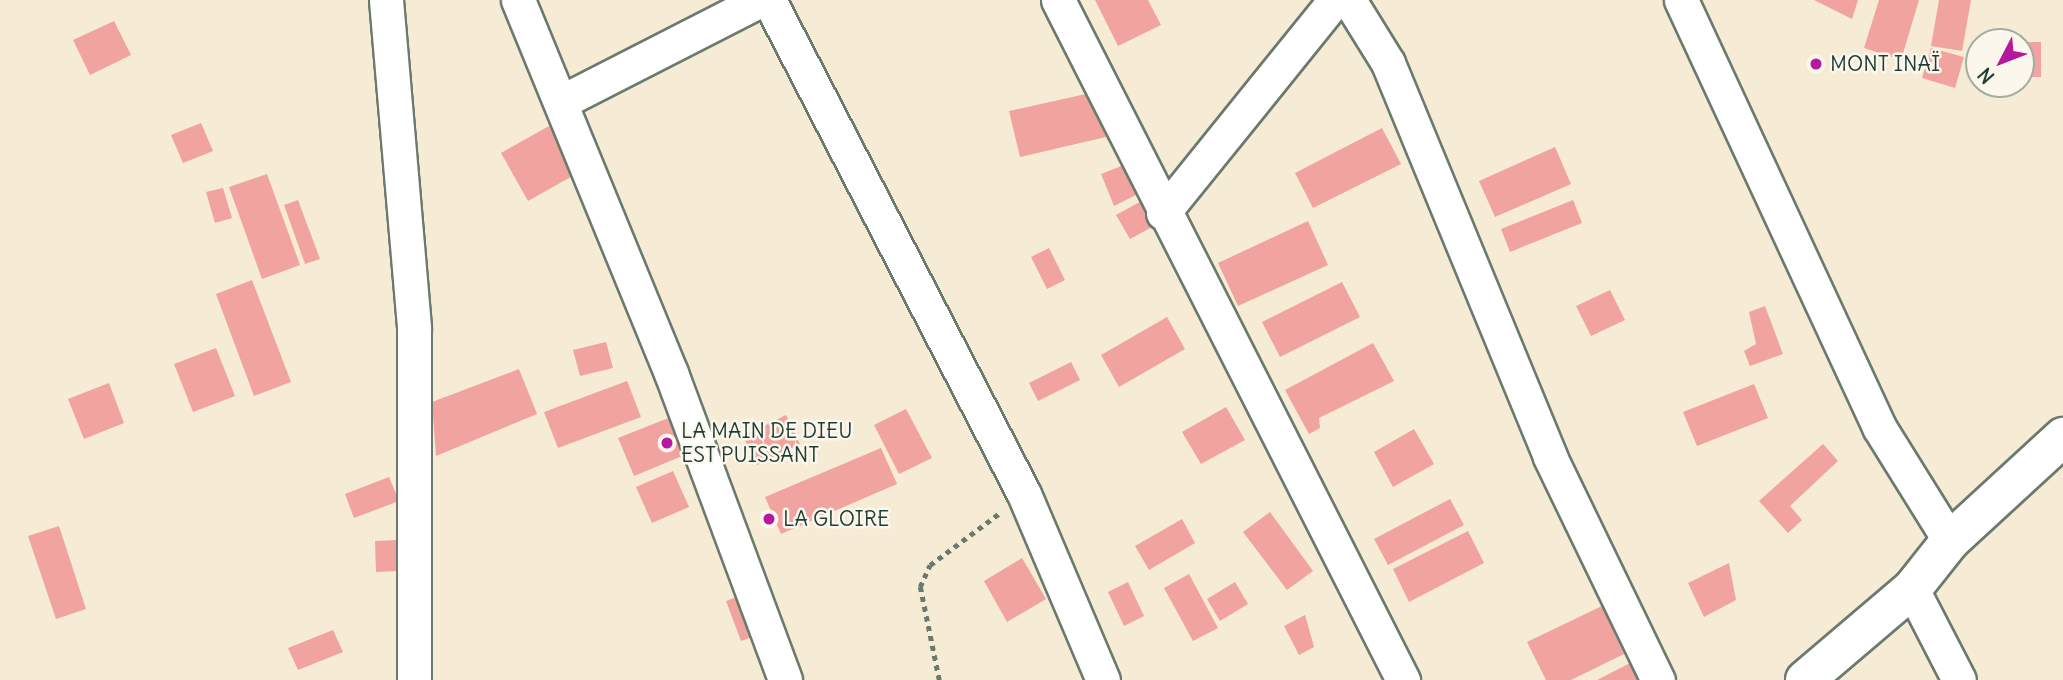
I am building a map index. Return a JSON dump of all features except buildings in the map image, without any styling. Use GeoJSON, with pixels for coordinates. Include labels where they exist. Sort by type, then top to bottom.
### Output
{"type":"FeatureCollection","features":[{"type":"Feature","properties":{"kind":"highway"},"geometry":{"type":"LineString","coordinates":[[1805,680],[1912,589],[1950,541],[2063,438]]}},
{"type":"Feature","properties":{"kind":"street"},"geometry":{"type":"LineString","coordinates":[[386,0],[414,328],[414,680]]}},
{"type":"Feature","properties":{"kind":"street"},"geometry":{"type":"LineString","coordinates":[[518,0],[671,373],[785,680]]}},
{"type":"Feature","properties":{"kind":"street"},"geometry":{"type":"LineString","coordinates":[[561,102],[760,0]]}},
{"type":"Feature","properties":{"kind":"street"},"geometry":{"type":"LineString","coordinates":[[769,0],[1024,494],[1103,680]]}},
{"type":"Feature","properties":{"kind":"street"},"geometry":{"type":"LineString","coordinates":[[1058,0],[1163,213],[1403,680]]}},
{"type":"Feature","properties":{"kind":"street"},"geometry":{"type":"LineString","coordinates":[[1163,213],[1335,0]]}},
{"type":"Feature","properties":{"kind":"street"},"geometry":{"type":"LineString","coordinates":[[1349,0],[1388,63],[1550,457],[1658,680]]}},
{"type":"Feature","properties":{"kind":"street"},"geometry":{"type":"LineString","coordinates":[[1681,0],[1879,427],[1950,541]]}},
{"type":"Feature","properties":{"kind":"street"},"geometry":{"type":"LineString","coordinates":[[1912,589],[1959,680]]}},
{"type":"Feature","properties":{"kind":"path"},"geometry":{"type":"LineString","coordinates":[[939,680],[920,587],[930,565],[1024,494]]}},
{"type":"Feature","properties":{"kind":"place","name":"MONT INAÏ"},"geometry":{"type":"Point","coordinates":[1816,64]}},
{"type":"Feature","properties":{"kind":"place","name":"LA MAIN DE DIEU EST PUISSANT"},"geometry":{"type":"Point","coordinates":[667,443]}},
{"type":"Feature","properties":{"kind":"place","name":"LA GLOIRE"},"geometry":{"type":"Point","coordinates":[769,519]}}]}
